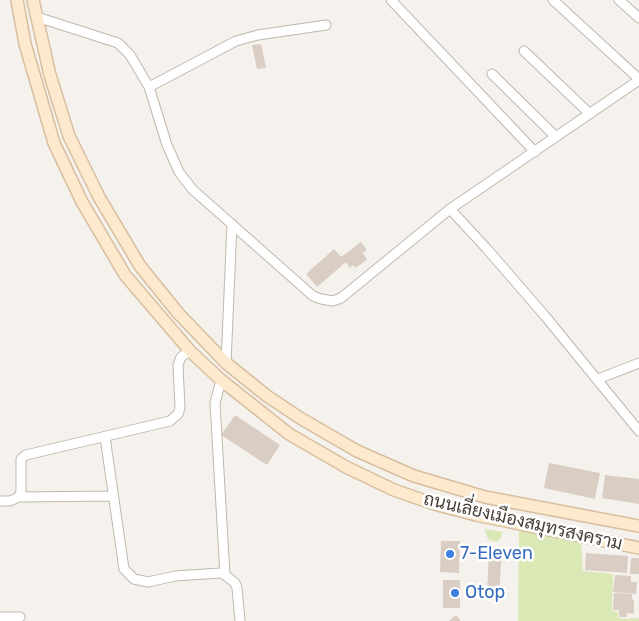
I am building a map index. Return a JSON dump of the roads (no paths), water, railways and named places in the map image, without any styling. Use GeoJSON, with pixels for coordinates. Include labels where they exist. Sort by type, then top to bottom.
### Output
{"type":"FeatureCollection","features":[{"type":"Feature","properties":{"kind":"main road","name":"ถนนเลี่ยงเมืองสมุทรสงคราม"},"geometry":{"type":"LineString","coordinates":[[17,0],[25,44],[54,143],[82,202],[125,275],[190,351],[221,380],[289,434],[346,467],[394,490],[434,504],[476,515],[639,548]]}},
{"type":"Feature","properties":{"kind":"main road","name":"ถนนเลี่ยงเมืองสมุทรสงคราม"},"geometry":{"type":"LineString","coordinates":[[33,0],[50,75],[69,136],[84,168],[140,266],[178,313],[226,363],[267,396],[300,418],[358,451],[414,476],[485,497],[639,526]]}},
{"type":"Feature","properties":{"kind":"street"},"geometry":{"type":"LineString","coordinates":[[390,0],[535,152]]}},
{"type":"Feature","properties":{"kind":"street"},"geometry":{"type":"LineString","coordinates":[[37,17],[118,43],[130,55],[148,86],[167,145],[179,172],[192,189],[313,296],[333,301],[341,298],[450,209],[639,79],[553,0]]}},
{"type":"Feature","properties":{"kind":"street"},"geometry":{"type":"LineString","coordinates":[[619,0],[639,18]]}},
{"type":"Feature","properties":{"kind":"street"},"geometry":{"type":"LineString","coordinates":[[148,86],[236,41],[258,35],[326,25]]}},
{"type":"Feature","properties":{"kind":"street"},"geometry":{"type":"LineString","coordinates":[[524,51],[590,114]]}},
{"type":"Feature","properties":{"kind":"street"},"geometry":{"type":"LineString","coordinates":[[492,74],[556,137]]}},
{"type":"Feature","properties":{"kind":"street"},"geometry":{"type":"LineString","coordinates":[[450,209],[487,249],[598,379],[639,431]]}},
{"type":"Feature","properties":{"kind":"street"},"geometry":{"type":"LineString","coordinates":[[226,363],[232,224]]}},
{"type":"Feature","properties":{"kind":"street"},"geometry":{"type":"LineString","coordinates":[[19,497],[21,491],[21,460],[26,455],[170,421],[178,414],[180,408],[178,365],[182,358],[190,351]]}},
{"type":"Feature","properties":{"kind":"street"},"geometry":{"type":"LineString","coordinates":[[598,379],[639,363]]}},
{"type":"Feature","properties":{"kind":"street"},"geometry":{"type":"LineString","coordinates":[[221,380],[215,403],[225,575]]}},
{"type":"Feature","properties":{"kind":"street"},"geometry":{"type":"LineString","coordinates":[[105,437],[124,569],[134,579],[148,582],[175,576],[220,573],[225,575],[235,583],[237,588],[240,621]]}},
{"type":"Feature","properties":{"kind":"street"},"geometry":{"type":"LineString","coordinates":[[0,501],[10,501],[19,497],[113,496]]}},
{"type":"Feature","properties":{"kind":"street"},"geometry":{"type":"LineString","coordinates":[[0,617],[20,617]]}},
{"type":"Feature","properties":{"kind":"place","name":"7-Eleven"},"geometry":{"type":"Point","coordinates":[450,554]}},
{"type":"Feature","properties":{"kind":"place","name":"Otop"},"geometry":{"type":"Point","coordinates":[455,593]}}]}
